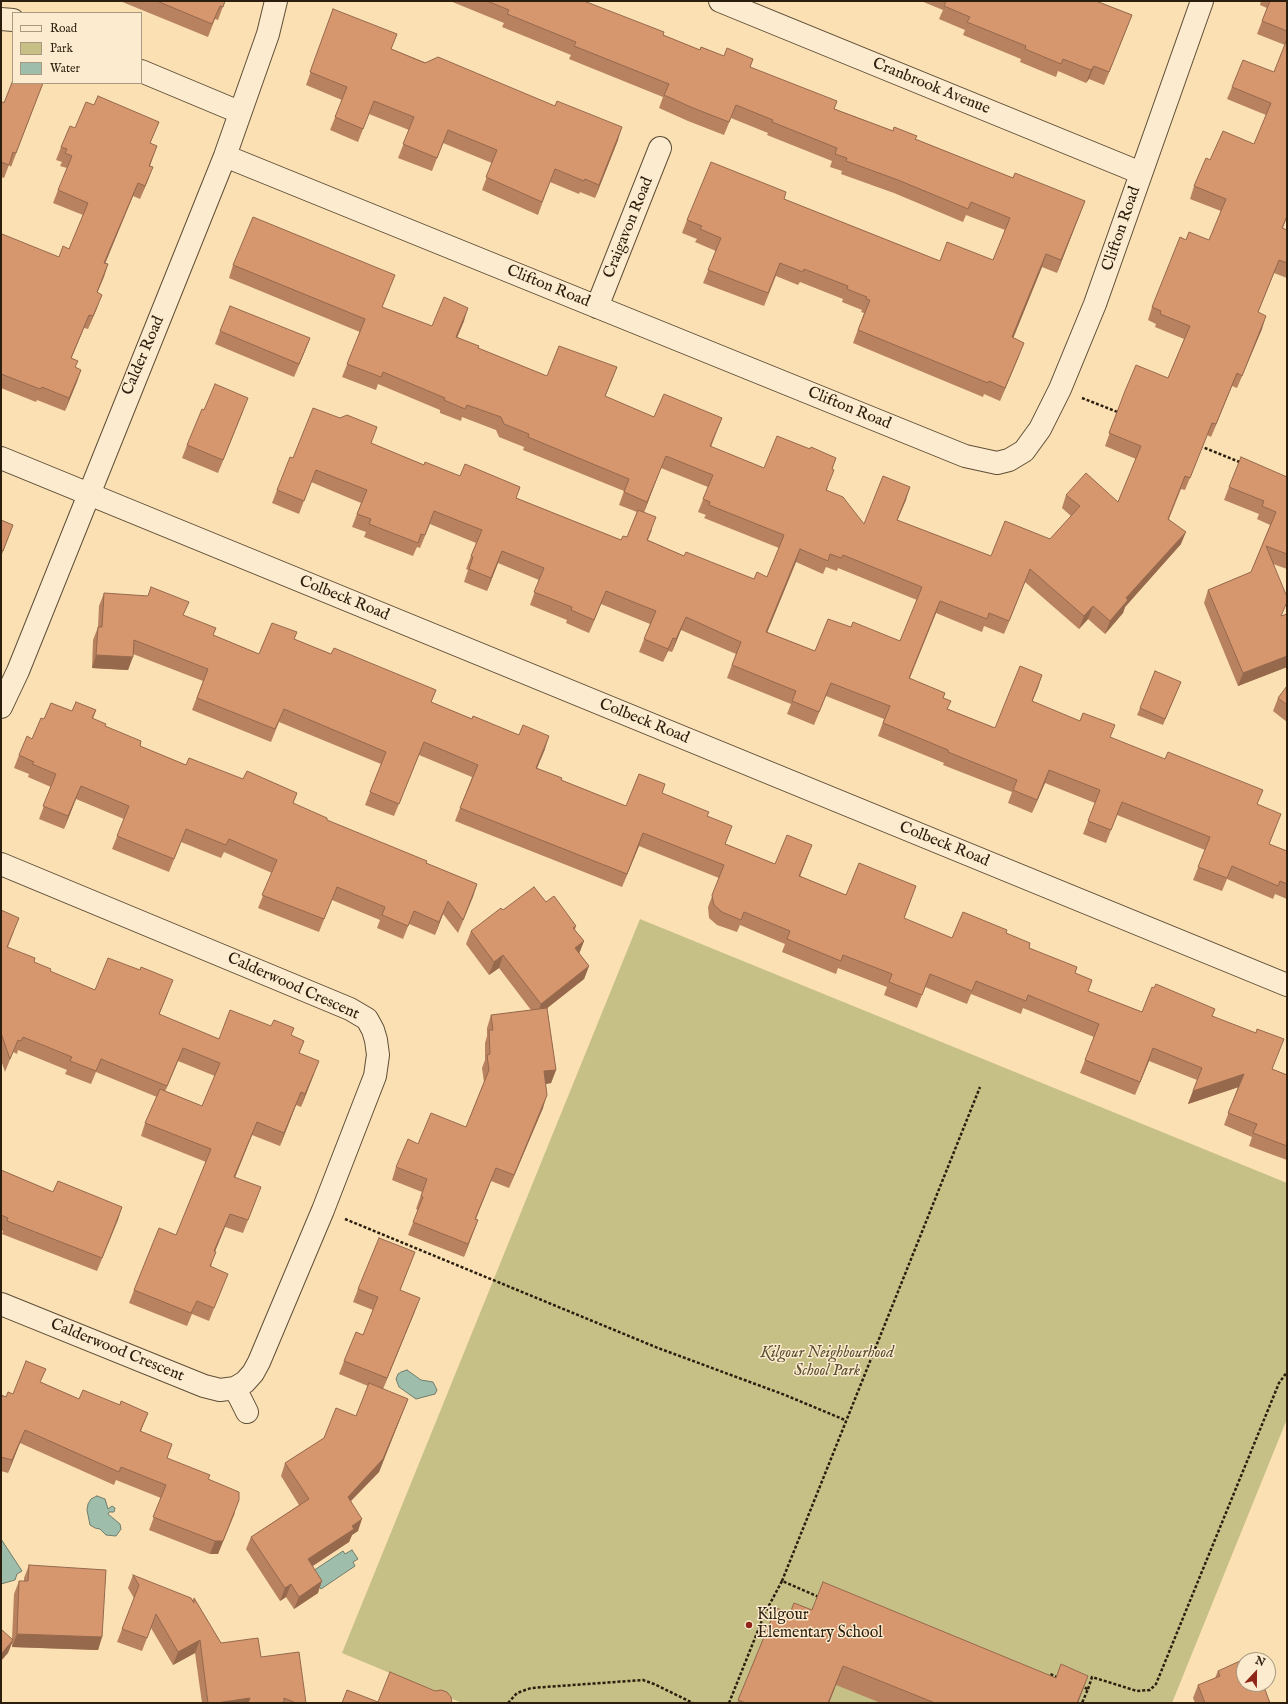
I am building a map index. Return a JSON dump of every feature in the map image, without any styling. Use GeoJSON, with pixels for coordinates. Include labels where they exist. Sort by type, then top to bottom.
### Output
{"type":"FeatureCollection","features":[{"type":"Feature","properties":{"kind":"street","name":"Calder Road"},"geometry":{"type":"LineString","coordinates":[[1,707],[18,671],[225,156],[239,112],[268,34],[276,1]]}},
{"type":"Feature","properties":{"kind":"street","name":"Cranbrook Avenue"},"geometry":{"type":"LineString","coordinates":[[720,1],[1141,173]]}},
{"type":"Feature","properties":{"kind":"street","name":"Clifton Road"},"geometry":{"type":"LineString","coordinates":[[225,156],[965,456],[997,462],[1009,460],[1024,451],[1040,429],[1060,389],[1096,304],[1202,1]]}},
{"type":"Feature","properties":{"kind":"street"},"geometry":{"type":"LineString","coordinates":[[1,19],[12,20]]}},
{"type":"Feature","properties":{"kind":"street"},"geometry":{"type":"LineString","coordinates":[[142,71],[239,112]]}},
{"type":"Feature","properties":{"kind":"street","name":"Craigavon Road"},"geometry":{"type":"LineString","coordinates":[[597,307],[660,148]]}},
{"type":"Feature","properties":{"kind":"street","name":"Colbeck Road"},"geometry":{"type":"LineString","coordinates":[[1,458],[1287,986]]}},
{"type":"Feature","properties":{"kind":"street","name":"Calderwood Crescent"},"geometry":{"type":"LineString","coordinates":[[1,864],[343,1006],[367,1019],[376,1040],[378,1055],[376,1076],[323,1210],[253,1373],[245,1382],[235,1388],[220,1390],[204,1386],[1,1304]]}},
{"type":"Feature","properties":{"kind":"street"},"geometry":{"type":"LineString","coordinates":[[235,1388],[247,1412]]}},
{"type":"Feature","properties":{"kind":"path"},"geometry":{"type":"LineString","coordinates":[[1060,389],[1126,416]]}},
{"type":"Feature","properties":{"kind":"path"},"geometry":{"type":"LineString","coordinates":[[1199,445],[1243,463]]}},
{"type":"Feature","properties":{"kind":"path"},"geometry":{"type":"LineString","coordinates":[[729,1703],[765,1613],[782,1581],[845,1420],[980,1086]]}},
{"type":"Feature","properties":{"kind":"path"},"geometry":{"type":"LineString","coordinates":[[323,1210],[637,1340],[845,1420]]}},
{"type":"Feature","properties":{"kind":"path"},"geometry":{"type":"LineString","coordinates":[[1082,1703],[1092,1677],[1137,1691],[1150,1690],[1156,1684],[1279,1383],[1287,1372]]}},
{"type":"Feature","properties":{"kind":"path"},"geometry":{"type":"LineString","coordinates":[[782,1581],[825,1599]]}},
{"type":"Feature","properties":{"kind":"path"},"geometry":{"type":"LineString","coordinates":[[1047,1681],[1050,1674],[1062,1679]]}},
{"type":"Feature","properties":{"kind":"path"},"geometry":{"type":"LineString","coordinates":[[508,1703],[517,1693],[531,1688],[643,1680],[693,1703]]}},
{"type":"Feature","properties":{"kind":"path"},"geometry":{"type":"LineString","coordinates":[[1075,1684],[1088,1689]]}},
{"type":"Feature","properties":{"kind":"green space","name":"Kilgour Neighbourhood School Park"},"geometry":{"type":"Polygon","coordinates":[[[640,919],[1287,1183],[1287,1419],[1172,1703],[462,1703],[342,1653],[640,919]]]}},
{"type":"Feature","properties":{"kind":"water"},"geometry":{"type":"Polygon","coordinates":[[[407,1370],[421,1380],[433,1382],[437,1390],[435,1394],[416,1399],[399,1387],[396,1379],[398,1374],[407,1370]]]}},
{"type":"Feature","properties":{"kind":"water"},"geometry":{"type":"Polygon","coordinates":[[[97,1496],[105,1499],[108,1509],[112,1506],[115,1508],[114,1512],[109,1512],[108,1514],[120,1524],[121,1529],[116,1536],[106,1535],[100,1529],[90,1525],[87,1510],[88,1504],[91,1499],[97,1496]]]}},
{"type":"Feature","properties":{"kind":"water"},"geometry":{"type":"Polygon","coordinates":[[[1,1539],[22,1571],[17,1574],[15,1580],[1,1584],[1,1539]]]}},
{"type":"Feature","properties":{"kind":"water"},"geometry":{"type":"Polygon","coordinates":[[[352,1550],[358,1559],[353,1562],[355,1566],[321,1589],[310,1573],[343,1551],[345,1554],[352,1550]]]}},
{"type":"Feature","properties":{"kind":"building"},"geometry":{"type":"Polygon","coordinates":[[[157,1],[225,1],[223,7],[220,6],[212,24],[157,1]]]}},
{"type":"Feature","properties":{"kind":"building"},"geometry":{"type":"Polygon","coordinates":[[[487,1],[584,1],[664,32],[663,35],[700,50],[701,47],[724,56],[727,48],[753,59],[750,67],[837,101],[834,109],[893,131],[894,127],[917,136],[915,139],[1013,178],[1015,173],[1085,201],[1061,260],[1046,254],[1012,337],[1024,343],[1005,388],[989,381],[988,383],[858,330],[870,300],[866,299],[867,297],[847,289],[848,286],[804,269],[803,272],[780,263],[768,293],[708,270],[721,238],[700,229],[702,226],[687,220],[711,162],[786,192],[784,199],[940,261],[947,242],[993,260],[1010,218],[971,202],[968,209],[898,180],[846,161],[847,158],[835,154],[837,148],[772,122],[773,120],[736,105],[729,122],[693,108],[664,95],[669,84],[574,46],[576,42],[507,14],[509,10],[487,1]]]}},
{"type":"Feature","properties":{"kind":"building"},"geometry":{"type":"Polygon","coordinates":[[[946,1],[1096,1],[1132,15],[1109,72],[1094,66],[1091,70],[1063,59],[1061,64],[1025,49],[1026,46],[967,22],[970,17],[944,6],[946,1]]]}},
{"type":"Feature","properties":{"kind":"building"},"geometry":{"type":"Polygon","coordinates":[[[1270,1],[1287,1],[1287,31],[1262,21],[1270,1]]]}},
{"type":"Feature","properties":{"kind":"building"},"geometry":{"type":"Polygon","coordinates":[[[333,9],[397,34],[391,49],[425,63],[438,57],[555,106],[557,101],[622,127],[599,185],[585,179],[584,181],[555,169],[542,202],[486,177],[497,150],[448,130],[437,158],[403,144],[414,117],[374,101],[363,129],[335,117],[347,87],[310,72],[333,9]]]}},
{"type":"Feature","properties":{"kind":"building"},"geometry":{"type":"Polygon","coordinates":[[[1287,39],[1287,216],[1282,228],[1287,230],[1287,263],[1279,260],[1258,312],[1266,316],[1242,376],[1237,373],[1216,424],[1212,423],[1190,478],[1185,476],[1168,519],[1186,532],[1126,598],[1128,600],[1110,621],[1093,606],[1084,616],[1030,569],[1009,621],[989,613],[987,619],[940,601],[909,678],[945,693],[943,698],[951,701],[947,709],[995,728],[1020,666],[1042,675],[1032,701],[1080,721],[1083,713],[1115,725],[1110,737],[1165,759],[1168,752],[1263,790],[1257,804],[1281,814],[1269,844],[1287,851],[1287,884],[1280,881],[1278,886],[1232,866],[1227,878],[1198,867],[1210,837],[1122,802],[1111,830],[1088,821],[1100,790],[1049,770],[1037,800],[1013,790],[1017,780],[948,752],[948,750],[883,723],[890,706],[831,683],[819,712],[792,701],[796,691],[732,665],[741,642],[686,617],[676,639],[673,638],[668,649],[644,639],[656,611],[606,591],[594,620],[571,610],[572,607],[534,592],[544,568],[502,551],[491,578],[469,569],[473,557],[471,556],[482,530],[434,511],[425,535],[421,534],[418,543],[369,524],[371,519],[357,514],[367,490],[316,470],[304,501],[277,490],[290,457],[293,458],[313,408],[340,418],[347,415],[377,427],[371,443],[424,465],[425,462],[460,476],[465,464],[520,487],[516,498],[621,540],[623,536],[627,537],[638,510],[656,517],[647,540],[684,556],[686,552],[754,579],[757,572],[767,577],[784,535],[709,505],[710,502],[703,499],[713,475],[666,456],[647,502],[624,492],[629,479],[528,437],[529,434],[504,424],[501,417],[467,405],[465,409],[444,400],[445,398],[383,372],[381,377],[347,364],[365,319],[233,265],[253,217],[395,275],[382,307],[432,326],[444,297],[468,308],[456,337],[479,346],[478,348],[547,376],[559,346],[617,367],[605,396],[654,417],[664,394],[722,418],[710,446],[764,468],[777,436],[810,449],[811,447],[836,458],[832,469],[834,470],[826,490],[843,497],[864,524],[883,476],[910,487],[897,520],[991,556],[1005,521],[1050,539],[1080,506],[1066,495],[1086,473],[1118,502],[1141,446],[1109,433],[1125,391],[1136,365],[1168,378],[1190,326],[1160,314],[1161,311],[1152,307],[1180,237],[1186,240],[1189,232],[1209,240],[1226,199],[1194,186],[1206,158],[1210,160],[1223,131],[1254,144],[1271,103],[1232,87],[1243,60],[1274,72],[1287,39]],[[800,549],[766,632],[815,651],[828,619],[851,627],[853,622],[900,641],[922,587],[843,555],[841,558],[830,554],[828,561],[800,549]]]}},
{"type":"Feature","properties":{"kind":"building"},"geometry":{"type":"Polygon","coordinates":[[[12,83],[12,84],[43,84],[16,153],[13,152],[9,165],[1,162],[1,101],[4,103],[12,83]]]}},
{"type":"Feature","properties":{"kind":"building"},"geometry":{"type":"Polygon","coordinates":[[[98,96],[159,122],[150,143],[157,146],[149,166],[153,167],[145,186],[138,183],[104,263],[108,264],[97,292],[102,295],[93,316],[89,315],[71,358],[78,361],[75,367],[81,370],[69,398],[42,387],[40,389],[1,374],[1,237],[2,234],[59,257],[63,246],[69,249],[88,203],[58,190],[72,156],[65,153],[67,149],[61,147],[70,126],[75,128],[86,102],[94,105],[98,96]]]}},
{"type":"Feature","properties":{"kind":"building"},"geometry":{"type":"Polygon","coordinates":[[[230,306],[310,338],[299,364],[220,331],[230,306]]]}},
{"type":"Feature","properties":{"kind":"building"},"geometry":{"type":"Polygon","coordinates":[[[215,384],[248,398],[223,460],[187,445],[202,409],[204,410],[215,384]]]}},
{"type":"Feature","properties":{"kind":"building"},"geometry":{"type":"Polygon","coordinates":[[[1241,457],[1287,477],[1287,554],[1266,546],[1287,597],[1287,602],[1281,616],[1287,614],[1287,656],[1243,673],[1208,590],[1251,572],[1276,512],[1262,506],[1264,501],[1229,487],[1241,457]]]}},
{"type":"Feature","properties":{"kind":"building"},"geometry":{"type":"Polygon","coordinates":[[[1,520],[13,525],[3,551],[1,550],[1,520]]]}},
{"type":"Feature","properties":{"kind":"building"},"geometry":{"type":"Polygon","coordinates":[[[151,587],[189,602],[183,615],[216,628],[213,635],[259,654],[272,623],[297,632],[294,639],[331,654],[334,648],[436,690],[431,702],[472,719],[473,716],[519,735],[523,725],[549,736],[536,768],[562,778],[561,780],[626,806],[639,774],[665,784],[662,793],[709,812],[707,816],[732,826],[725,844],[775,864],[787,835],[812,845],[799,876],[846,895],[859,863],[916,886],[904,918],[952,938],[963,912],[1007,930],[1006,933],[1030,943],[1029,948],[1077,967],[1075,973],[1092,980],[1088,991],[1142,1012],[1152,987],[1154,988],[1156,984],[1215,1009],[1212,1016],[1256,1033],[1257,1029],[1284,1039],[1272,1069],[1287,1075],[1287,1146],[1253,1133],[1257,1124],[1228,1113],[1244,1074],[1193,1091],[1202,1068],[1153,1048],[1140,1082],[1085,1060],[1099,1024],[1028,995],[1026,1001],[976,981],[972,991],[930,974],[922,995],[889,982],[892,974],[843,955],[841,961],[787,939],[790,931],[744,912],[741,920],[722,912],[714,905],[712,895],[724,865],[643,833],[627,874],[460,808],[478,765],[424,742],[399,804],[370,792],[386,752],[284,709],[275,729],[197,698],[208,669],[134,640],[133,657],[96,655],[98,627],[102,627],[104,593],[148,596],[151,587]]]}},
{"type":"Feature","properties":{"kind":"building"},"geometry":{"type":"Polygon","coordinates":[[[1155,671],[1181,682],[1165,719],[1140,708],[1155,671]]]}},
{"type":"Feature","properties":{"kind":"building"},"geometry":{"type":"Polygon","coordinates":[[[1287,686],[1287,705],[1278,698],[1287,686]]]}},
{"type":"Feature","properties":{"kind":"building"},"geometry":{"type":"Polygon","coordinates":[[[76,702],[96,710],[92,718],[106,724],[105,726],[141,741],[140,746],[186,765],[189,758],[243,779],[247,771],[297,793],[293,803],[327,818],[327,820],[427,861],[426,863],[477,884],[463,920],[448,901],[439,922],[414,911],[408,926],[382,915],[385,907],[337,887],[324,919],[262,895],[277,860],[229,839],[226,845],[186,829],[174,859],[117,836],[129,806],[81,786],[68,816],[43,806],[56,774],[32,764],[34,762],[19,755],[27,736],[32,739],[41,718],[44,719],[51,703],[72,711],[76,702]]]}},
{"type":"Feature","properties":{"kind":"building"},"geometry":{"type":"Polygon","coordinates":[[[534,887],[546,902],[554,896],[576,926],[573,928],[584,941],[575,948],[589,966],[541,1004],[503,955],[494,962],[471,931],[501,908],[503,910],[534,887]]]}},
{"type":"Feature","properties":{"kind":"building"},"geometry":{"type":"Polygon","coordinates":[[[1,910],[19,918],[7,947],[35,958],[34,962],[51,969],[50,971],[95,990],[108,958],[140,970],[141,967],[173,980],[159,1014],[219,1039],[230,1010],[271,1026],[274,1020],[294,1028],[291,1035],[304,1041],[299,1053],[319,1061],[305,1094],[301,1092],[284,1133],[257,1122],[234,1177],[261,1187],[248,1220],[230,1214],[214,1251],[216,1252],[210,1266],[228,1274],[214,1308],[197,1301],[191,1313],[134,1290],[159,1228],[176,1235],[211,1149],[145,1123],[160,1089],[202,1106],[220,1063],[183,1048],[167,1086],[101,1059],[96,1071],[70,1061],[72,1057],[23,1037],[21,1041],[18,1040],[10,1059],[1,1033],[1,910]]]}},
{"type":"Feature","properties":{"kind":"building"},"geometry":{"type":"Polygon","coordinates":[[[547,1008],[556,1070],[544,1071],[547,1095],[514,1175],[496,1168],[475,1219],[478,1220],[468,1244],[413,1222],[423,1197],[421,1196],[427,1179],[396,1167],[408,1139],[418,1144],[431,1113],[466,1127],[489,1070],[487,1055],[490,1054],[489,1030],[493,1030],[491,1015],[547,1008]]]}},
{"type":"Feature","properties":{"kind":"building"},"geometry":{"type":"Polygon","coordinates":[[[1,1170],[53,1192],[58,1181],[122,1207],[102,1258],[7,1221],[8,1218],[1,1215],[1,1170]]]}},
{"type":"Feature","properties":{"kind":"building"},"geometry":{"type":"Polygon","coordinates":[[[379,1238],[415,1252],[400,1290],[420,1298],[387,1378],[344,1361],[356,1332],[363,1335],[378,1297],[358,1289],[379,1238]]]}},
{"type":"Feature","properties":{"kind":"building"},"geometry":{"type":"Polygon","coordinates":[[[26,1361],[46,1369],[40,1382],[79,1399],[83,1390],[120,1405],[121,1401],[148,1413],[140,1431],[172,1444],[167,1458],[210,1475],[208,1479],[239,1492],[239,1500],[223,1541],[215,1541],[153,1517],[166,1485],[121,1467],[119,1472],[25,1430],[12,1460],[1,1457],[1,1395],[6,1397],[8,1392],[13,1394],[26,1361]]]}},
{"type":"Feature","properties":{"kind":"building"},"geometry":{"type":"Polygon","coordinates":[[[369,1383],[408,1399],[383,1459],[348,1497],[362,1519],[352,1526],[354,1529],[308,1559],[322,1581],[299,1597],[291,1584],[285,1588],[251,1537],[309,1499],[285,1463],[324,1438],[336,1408],[356,1416],[369,1383]]]}},
{"type":"Feature","properties":{"kind":"building"},"geometry":{"type":"Polygon","coordinates":[[[29,1565],[106,1570],[102,1637],[17,1634],[19,1581],[28,1581],[29,1565]]]}},
{"type":"Feature","properties":{"kind":"building"},"geometry":{"type":"Polygon","coordinates":[[[133,1575],[191,1598],[194,1603],[194,1598],[221,1643],[258,1638],[261,1657],[299,1652],[306,1703],[296,1703],[284,1698],[284,1703],[248,1703],[250,1698],[208,1703],[200,1640],[178,1652],[156,1614],[147,1638],[122,1629],[139,1585],[133,1575]]]}},
{"type":"Feature","properties":{"kind":"building"},"geometry":{"type":"Polygon","coordinates":[[[823,1582],[1056,1678],[1061,1664],[1088,1676],[1077,1703],[935,1703],[843,1666],[828,1703],[746,1703],[738,1700],[776,1608],[790,1613],[794,1603],[812,1610],[823,1582]]]}},
{"type":"Feature","properties":{"kind":"building"},"geometry":{"type":"Polygon","coordinates":[[[1,1629],[13,1640],[1,1654],[1,1629]]]}},
{"type":"Feature","properties":{"kind":"building"},"geometry":{"type":"Polygon","coordinates":[[[1236,1663],[1236,1692],[1266,1692],[1270,1703],[1205,1703],[1198,1685],[1220,1676],[1218,1671],[1236,1663]]]}},
{"type":"Feature","properties":{"kind":"building"},"geometry":{"type":"Polygon","coordinates":[[[390,1672],[435,1691],[441,1690],[447,1692],[451,1697],[452,1703],[342,1703],[347,1690],[378,1702],[390,1672]]]}},
{"type":"Feature","properties":{"kind":"place","name":"Kilgour Elementary School"},"geometry":{"type":"Point","coordinates":[749,1625]}}]}
